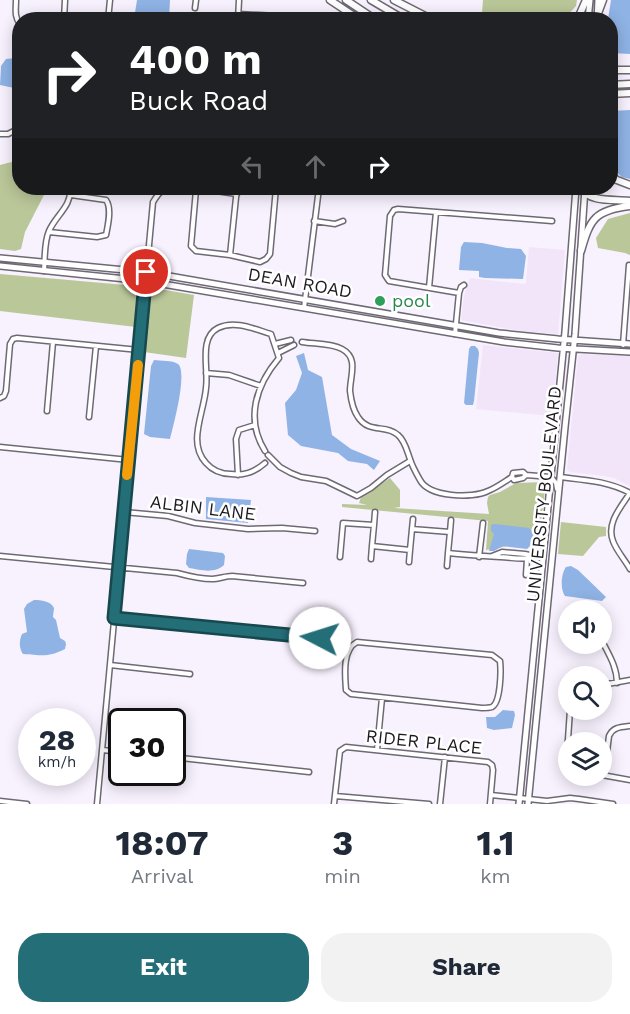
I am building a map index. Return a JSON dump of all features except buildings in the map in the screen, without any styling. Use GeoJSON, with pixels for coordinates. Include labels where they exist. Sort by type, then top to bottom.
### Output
{"type":"FeatureCollection","features":[{"type":"Feature","properties":{"kind":"highway"},"geometry":{"type":"LineString","coordinates":[[330,0],[348,12]]}},
{"type":"Feature","properties":{"kind":"highway"},"geometry":{"type":"LineString","coordinates":[[346,0],[364,12]]}},
{"type":"Feature","properties":{"kind":"highway"},"geometry":{"type":"LineString","coordinates":[[371,0],[391,12]]}},
{"type":"Feature","properties":{"kind":"highway"},"geometry":{"type":"LineString","coordinates":[[394,0],[418,12]]}},
{"type":"Feature","properties":{"kind":"highway"},"geometry":{"type":"LineString","coordinates":[[589,195],[593,198],[630,201]]}},
{"type":"Feature","properties":{"kind":"highway"},"geometry":{"type":"LineString","coordinates":[[581,251],[588,228],[598,216],[611,208],[630,206]]}},
{"type":"Feature","properties":{"kind":"main road","name":"UNIVERSITY BOULEVARD"},"geometry":{"type":"LineString","coordinates":[[519,801],[563,348],[581,195]]}},
{"type":"Feature","properties":{"kind":"main road","name":"UNIVERSITY BOULEVARD"},"geometry":{"type":"LineString","coordinates":[[528,801],[574,349],[581,251],[582,195]]}},
{"type":"Feature","properties":{"kind":"main road","name":"DEAN ROAD"},"geometry":{"type":"LineString","coordinates":[[0,258],[146,272],[499,333],[627,344]]}},
{"type":"Feature","properties":{"kind":"main road","name":"DEAN ROAD"},"geometry":{"type":"LineString","coordinates":[[0,266],[146,281],[519,344],[630,352]]}},
{"type":"Feature","properties":{"kind":"main road"},"geometry":{"type":"LineString","coordinates":[[538,613],[543,618],[542,660]]}},
{"type":"Feature","properties":{"kind":"street"},"geometry":{"type":"LineString","coordinates":[[195,8],[196,0]]}},
{"type":"Feature","properties":{"kind":"street"},"geometry":{"type":"LineString","coordinates":[[44,271],[49,232],[66,207],[71,195],[106,200],[109,204],[106,235],[97,237],[49,232]]}},
{"type":"Feature","properties":{"kind":"street"},"geometry":{"type":"LineString","coordinates":[[97,804],[146,272],[153,202],[157,195]]}},
{"type":"Feature","properties":{"kind":"street"},"geometry":{"type":"LineString","coordinates":[[196,195],[191,246],[196,251],[230,255],[260,262],[270,254],[275,195]]}},
{"type":"Feature","properties":{"kind":"street"},"geometry":{"type":"LineString","coordinates":[[230,255],[237,195]]}},
{"type":"Feature","properties":{"kind":"street"},"geometry":{"type":"LineString","coordinates":[[304,308],[318,195]]}},
{"type":"Feature","properties":{"kind":"street"},"geometry":{"type":"LineString","coordinates":[[459,293],[387,279],[385,275],[390,216],[394,210],[552,221]]}},
{"type":"Feature","properties":{"kind":"street"},"geometry":{"type":"LineString","coordinates":[[429,288],[436,212]]}},
{"type":"Feature","properties":{"kind":"street"},"geometry":{"type":"LineString","coordinates":[[314,221],[335,224],[343,221]]}},
{"type":"Feature","properties":{"kind":"street"},"geometry":{"type":"LineString","coordinates":[[623,352],[627,344],[629,265]]}},
{"type":"Feature","properties":{"kind":"street"},"geometry":{"type":"LineString","coordinates":[[455,334],[459,293],[464,285]]}},
{"type":"Feature","properties":{"kind":"street"},"geometry":{"type":"LineString","coordinates":[[265,463],[256,471],[238,475],[223,474],[211,468],[203,460],[198,450],[196,436],[207,386],[206,340],[218,328],[239,324],[271,334],[279,358],[261,386],[255,402],[255,425],[261,444],[280,467],[301,477],[326,481],[357,496],[410,461]]}},
{"type":"Feature","properties":{"kind":"street"},"geometry":{"type":"LineString","coordinates":[[0,398],[6,391],[10,344],[13,339],[139,350]]}},
{"type":"Feature","properties":{"kind":"street"},"geometry":{"type":"LineString","coordinates":[[47,411],[53,342]]}},
{"type":"Feature","properties":{"kind":"street"},"geometry":{"type":"LineString","coordinates":[[275,344],[292,342],[278,353]]}},
{"type":"Feature","properties":{"kind":"street"},"geometry":{"type":"LineString","coordinates":[[302,342],[336,347],[347,352],[353,361],[350,391],[357,416],[372,428],[396,432],[402,438],[410,461],[421,483],[427,488],[462,496],[487,492],[512,477],[514,480],[526,475],[551,477],[558,493]]}},
{"type":"Feature","properties":{"kind":"street"},"geometry":{"type":"LineString","coordinates":[[89,417],[96,346]]}},
{"type":"Feature","properties":{"kind":"street"},"geometry":{"type":"LineString","coordinates":[[207,373],[230,375],[261,386]]}},
{"type":"Feature","properties":{"kind":"street"},"geometry":{"type":"LineString","coordinates":[[238,475],[236,440],[239,430],[255,425]]}},
{"type":"Feature","properties":{"kind":"street"},"geometry":{"type":"LineString","coordinates":[[0,447],[129,460]]}},
{"type":"Feature","properties":{"kind":"street"},"geometry":{"type":"LineString","coordinates":[[560,477],[606,483],[630,493],[613,521],[611,530],[612,540],[630,569]]}},
{"type":"Feature","properties":{"kind":"street","name":"ALBIN LANE"},"geometry":{"type":"LineString","coordinates":[[124,512],[168,516],[195,523],[248,529],[282,528],[315,531]]}},
{"type":"Feature","properties":{"kind":"street"},"geometry":{"type":"LineString","coordinates":[[371,559],[375,512]]}},
{"type":"Feature","properties":{"kind":"street"},"geometry":{"type":"LineString","coordinates":[[409,562],[413,519]]}},
{"type":"Feature","properties":{"kind":"street"},"geometry":{"type":"LineString","coordinates":[[447,566],[451,520]]}},
{"type":"Feature","properties":{"kind":"street"},"geometry":{"type":"LineString","coordinates":[[340,557],[343,523],[374,525]]}},
{"type":"Feature","properties":{"kind":"street"},"geometry":{"type":"LineString","coordinates":[[479,557],[483,523]]}},
{"type":"Feature","properties":{"kind":"street"},"geometry":{"type":"LineString","coordinates":[[412,529],[450,532]]}},
{"type":"Feature","properties":{"kind":"street"},"geometry":{"type":"LineString","coordinates":[[372,546],[410,550]]}},
{"type":"Feature","properties":{"kind":"street"},"geometry":{"type":"LineString","coordinates":[[492,557],[502,552],[543,558]]}},
{"type":"Feature","properties":{"kind":"street"},"geometry":{"type":"LineString","coordinates":[[448,553],[527,560],[533,557]]}},
{"type":"Feature","properties":{"kind":"street"},"geometry":{"type":"LineString","coordinates":[[0,556],[177,573],[213,579],[232,576],[303,583]]}},
{"type":"Feature","properties":{"kind":"street"},"geometry":{"type":"LineString","coordinates":[[526,574],[527,560]]}},
{"type":"Feature","properties":{"kind":"street"},"geometry":{"type":"LineString","coordinates":[[114,618],[320,638]]}},
{"type":"Feature","properties":{"kind":"street"},"geometry":{"type":"LineString","coordinates":[[357,642],[492,655],[500,660],[498,700],[494,706],[489,708],[382,698],[351,694],[346,690],[347,651],[351,645],[357,642]]}},
{"type":"Feature","properties":{"kind":"street"},"geometry":{"type":"LineString","coordinates":[[609,654],[615,665],[617,683]]}},
{"type":"Feature","properties":{"kind":"street"},"geometry":{"type":"LineString","coordinates":[[110,665],[190,674]]}},
{"type":"Feature","properties":{"kind":"street"},"geometry":{"type":"LineString","coordinates":[[612,684],[630,680]]}},
{"type":"Feature","properties":{"kind":"street"},"geometry":{"type":"LineString","coordinates":[[377,750],[382,698]]}},
{"type":"Feature","properties":{"kind":"street"},"geometry":{"type":"LineString","coordinates":[[611,732],[615,728],[630,726]]}},
{"type":"Feature","properties":{"kind":"street","name":"RIDER PLACE"},"geometry":{"type":"LineString","coordinates":[[334,804],[340,751],[346,747],[488,762],[492,765],[491,795]]}},
{"type":"Feature","properties":{"kind":"street"},"geometry":{"type":"LineString","coordinates":[[102,750],[108,751]]}},
{"type":"Feature","properties":{"kind":"street"},"geometry":{"type":"LineString","coordinates":[[440,804],[444,757]]}},
{"type":"Feature","properties":{"kind":"street"},"geometry":{"type":"LineString","coordinates":[[186,759],[309,772]]}},
{"type":"Feature","properties":{"kind":"street"},"geometry":{"type":"LineString","coordinates":[[612,777],[630,780]]}},
{"type":"Feature","properties":{"kind":"street"},"geometry":{"type":"LineString","coordinates":[[490,804],[491,795],[519,801],[579,798],[613,804]]}},
{"type":"Feature","properties":{"kind":"street"},"geometry":{"type":"LineString","coordinates":[[335,796],[429,804]]}},
{"type":"Feature","properties":{"kind":"street"},"geometry":{"type":"LineString","coordinates":[[0,801],[27,804]]}},
{"type":"Feature","properties":{"kind":"shaded area"},"geometry":{"type":"Polygon","coordinates":[[[529,247],[565,250],[558,334],[520,331],[461,320],[464,296],[470,278],[526,283],[529,247]]]}},
{"type":"Feature","properties":{"kind":"shaded area"},"geometry":{"type":"Polygon","coordinates":[[[483,345],[558,353],[552,416],[476,409],[483,345]]]}},
{"type":"Feature","properties":{"kind":"shaded area"},"geometry":{"type":"Polygon","coordinates":[[[582,354],[630,356],[630,486],[614,478],[567,470],[578,357],[582,354]]]}},
{"type":"Feature","properties":{"kind":"green space"},"geometry":{"type":"Polygon","coordinates":[[[483,0],[577,0],[576,6],[570,12],[482,12],[483,0]]]}},
{"type":"Feature","properties":{"kind":"green space"},"geometry":{"type":"Polygon","coordinates":[[[12,162],[12,195],[44,195],[25,232],[21,249],[15,251],[0,249],[0,165],[12,162]]]}},
{"type":"Feature","properties":{"kind":"green space"},"geometry":{"type":"Polygon","coordinates":[[[630,213],[630,255],[598,248],[596,238],[608,219],[630,213]]]}},
{"type":"Feature","properties":{"kind":"green space"},"geometry":{"type":"Polygon","coordinates":[[[0,274],[137,286],[139,288],[136,327],[0,311],[0,274]]]}},
{"type":"Feature","properties":{"kind":"green space"},"geometry":{"type":"Polygon","coordinates":[[[154,288],[194,295],[186,358],[144,352],[151,290],[154,288]]]}},
{"type":"Feature","properties":{"kind":"green space"},"geometry":{"type":"Polygon","coordinates":[[[390,478],[400,490],[400,507],[394,508],[489,514],[487,503],[490,495],[516,483],[546,482],[538,546],[534,546],[532,542],[486,550],[488,521],[342,507],[342,504],[367,505],[359,503],[362,494],[390,478]]]}},
{"type":"Feature","properties":{"kind":"green space"},"geometry":{"type":"Polygon","coordinates":[[[561,522],[606,527],[606,536],[599,537],[583,556],[558,554],[561,522]]]}},
{"type":"Feature","properties":{"kind":"water"},"geometry":{"type":"Polygon","coordinates":[[[137,0],[170,0],[169,12],[135,12],[137,0]]]}},
{"type":"Feature","properties":{"kind":"water"},"geometry":{"type":"Polygon","coordinates":[[[611,0],[630,0],[630,54],[618,53],[618,12],[609,12],[611,0]]]}},
{"type":"Feature","properties":{"kind":"water"},"geometry":{"type":"Polygon","coordinates":[[[12,58],[12,88],[0,85],[1,66],[6,59],[12,58]]]}},
{"type":"Feature","properties":{"kind":"water"},"geometry":{"type":"Polygon","coordinates":[[[630,110],[630,179],[618,174],[618,111],[630,110]]]}},
{"type":"Feature","properties":{"kind":"water"},"geometry":{"type":"Polygon","coordinates":[[[464,242],[521,249],[526,256],[523,279],[485,278],[479,277],[479,271],[459,270],[461,247],[464,242]]]}},
{"type":"Feature","properties":{"kind":"water"},"geometry":{"type":"Polygon","coordinates":[[[471,346],[475,346],[479,353],[473,405],[466,405],[464,403],[471,346]]]}},
{"type":"Feature","properties":{"kind":"water"},"geometry":{"type":"Polygon","coordinates":[[[304,353],[308,370],[322,377],[332,435],[351,449],[380,461],[374,470],[367,464],[348,461],[338,453],[301,446],[288,435],[285,403],[296,390],[302,373],[296,356],[304,353]]]}},
{"type":"Feature","properties":{"kind":"water"},"geometry":{"type":"Polygon","coordinates":[[[154,360],[176,363],[181,369],[179,400],[170,439],[150,437],[144,434],[151,366],[154,360]]]}},
{"type":"Feature","properties":{"kind":"water"},"geometry":{"type":"Polygon","coordinates":[[[206,497],[251,500],[248,523],[206,519],[206,497]]]}},
{"type":"Feature","properties":{"kind":"water"},"geometry":{"type":"Polygon","coordinates":[[[491,525],[529,528],[533,532],[532,544],[527,549],[503,546],[489,551],[494,534],[491,531],[491,525]]]}},
{"type":"Feature","properties":{"kind":"water"},"geometry":{"type":"Polygon","coordinates":[[[189,549],[223,553],[224,565],[212,570],[189,568],[186,564],[189,549]]]}},
{"type":"Feature","properties":{"kind":"water"},"geometry":{"type":"Polygon","coordinates":[[[571,566],[578,570],[606,597],[603,600],[595,600],[565,596],[562,590],[562,577],[566,567],[571,566]]]}},
{"type":"Feature","properties":{"kind":"water"},"geometry":{"type":"Polygon","coordinates":[[[34,600],[46,601],[53,606],[53,617],[56,620],[60,638],[65,641],[65,649],[49,655],[23,654],[20,639],[22,634],[27,632],[24,609],[34,600]]]}},
{"type":"Feature","properties":{"kind":"water"},"geometry":{"type":"Polygon","coordinates":[[[503,710],[514,711],[512,728],[494,730],[487,728],[486,717],[495,717],[503,710]]]}},
{"type":"Feature","properties":{"kind":"slow traffic"},"geometry":{"type":"LineString","coordinates":[[127,475],[138,365]]}},
{"type":"Feature","properties":{"kind":"place","name":"pool"},"geometry":{"type":"Point","coordinates":[380,301]}},
{"type":"Feature","properties":{"kind":"route"},"geometry":{"type":"LineString","coordinates":[[146,272],[114,618],[320,638]]}}]}
